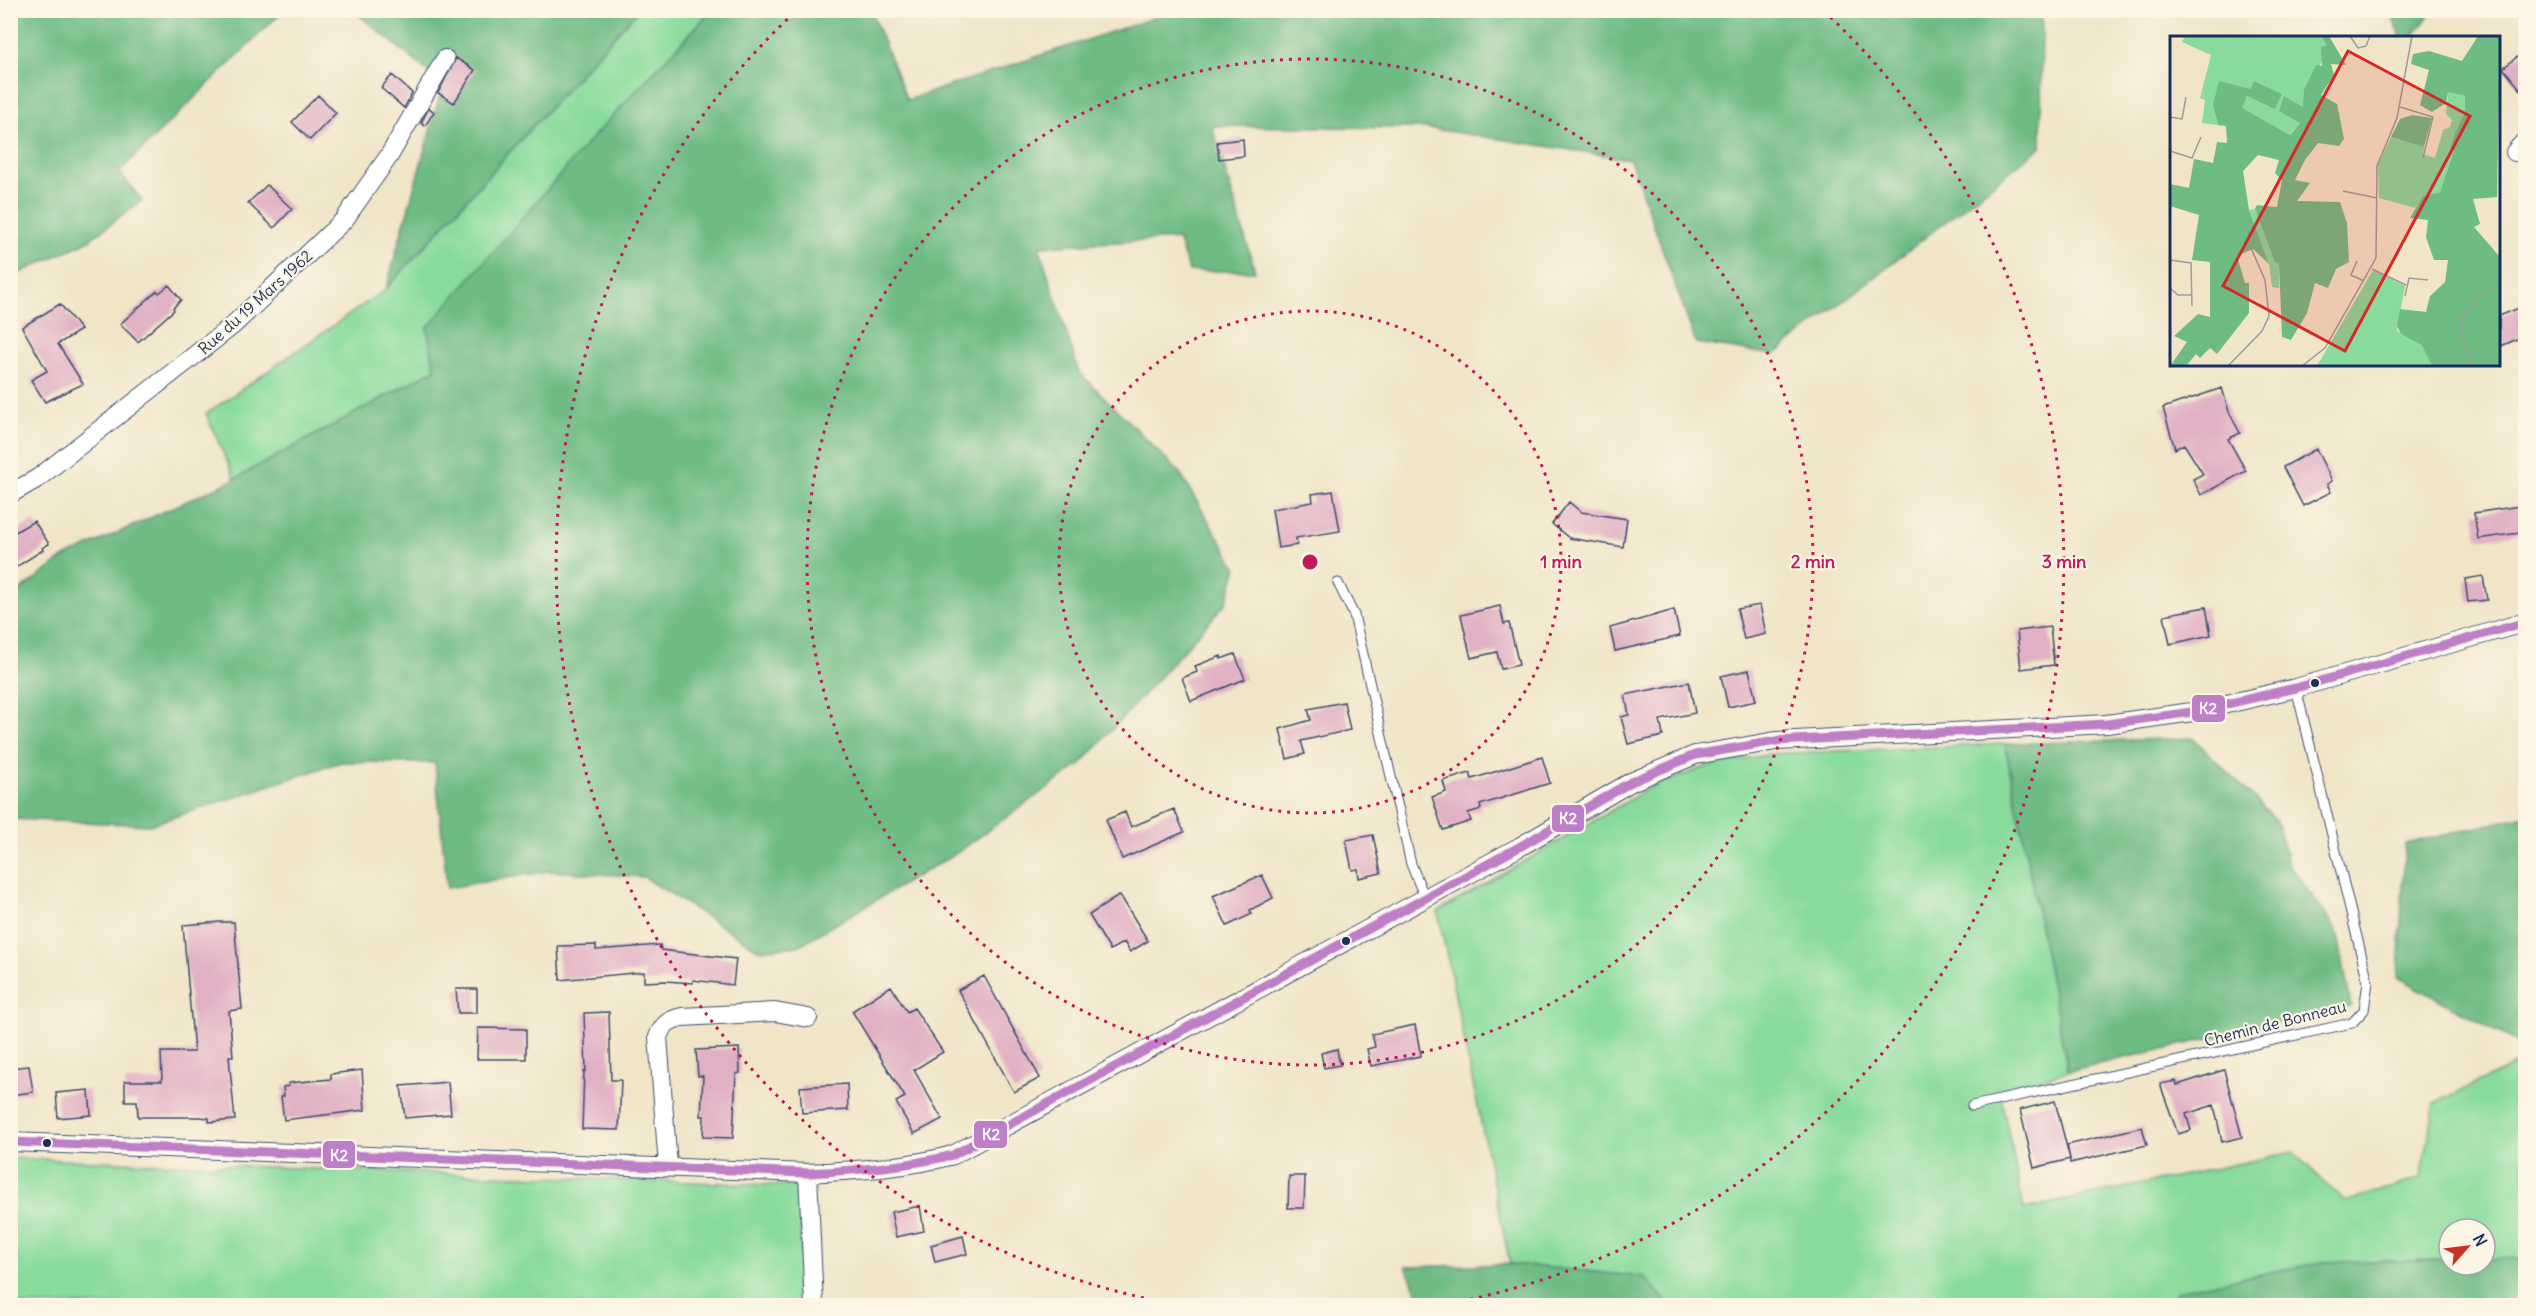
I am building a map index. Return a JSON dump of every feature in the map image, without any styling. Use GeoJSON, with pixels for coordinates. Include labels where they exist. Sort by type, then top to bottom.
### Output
{"type":"FeatureCollection","features":[{"type":"Feature","properties":{"kind":"street","name":"Rue du 19 Mars 1962"},"geometry":{"type":"LineString","coordinates":[[10,494],[38,478],[232,326],[344,220],[389,156],[445,59]]}},
{"type":"Feature","properties":{"kind":"street"},"geometry":{"type":"LineString","coordinates":[[10,1142],[808,1173],[882,1169],[919,1164],[953,1155],[1425,898],[1631,782],[1695,755],[1776,741],[2108,724],[2192,712],[2296,688],[2526,622]]}},
{"type":"Feature","properties":{"kind":"street"},"geometry":{"type":"LineString","coordinates":[[668,1166],[658,1037],[661,1028],[670,1020],[682,1017],[775,1012],[808,1018]]}},
{"type":"Feature","properties":{"kind":"street"},"geometry":{"type":"LineString","coordinates":[[808,1173],[814,1305]]}},
{"type":"Feature","properties":{"kind":"lane"},"geometry":{"type":"LineString","coordinates":[[1338,583],[1354,615],[1411,864],[1425,898]]}},
{"type":"Feature","properties":{"kind":"lane","name":"Chemin de Bonneau"},"geometry":{"type":"LineString","coordinates":[[1972,1107],[2352,1023],[2364,1010],[2368,982],[2296,688]]}},
{"type":"Feature","properties":{"kind":"green space"},"geometry":{"type":"Polygon","coordinates":[[[10,11],[283,11],[119,172],[142,200],[88,241],[11,277],[10,11]]]}},
{"type":"Feature","properties":{"kind":"green space"},"geometry":{"type":"Polygon","coordinates":[[[354,11],[637,11],[386,289],[443,84],[354,11]]]}},
{"type":"Feature","properties":{"kind":"green space"},"geometry":{"type":"Polygon","coordinates":[[[637,11],[711,11],[591,139],[436,369],[235,479],[206,414],[386,289],[637,11]]]}},
{"type":"Feature","properties":{"kind":"green space"},"geometry":{"type":"Polygon","coordinates":[[[711,11],[871,11],[907,100],[1156,17],[1158,11],[2042,11],[2041,147],[1774,355],[1696,343],[1630,159],[1427,128],[1212,126],[1255,271],[1189,271],[1178,239],[1039,246],[1079,372],[1179,472],[1237,568],[1226,603],[1081,764],[958,852],[798,946],[759,950],[644,877],[550,871],[447,888],[435,763],[341,762],[150,825],[11,819],[10,598],[65,557],[235,479],[435,369],[427,328],[591,139],[711,11]]]}},
{"type":"Feature","properties":{"kind":"green space"},"geometry":{"type":"Polygon","coordinates":[[[2390,11],[2433,11],[2413,36],[2401,36],[2390,11]]]}},
{"type":"Feature","properties":{"kind":"green space"},"geometry":{"type":"Polygon","coordinates":[[[2193,738],[2277,821],[2288,863],[2337,930],[2351,1006],[2068,1071],[2005,744],[2193,738]]]}},
{"type":"Feature","properties":{"kind":"green space"},"geometry":{"type":"Polygon","coordinates":[[[2005,744],[2068,1071],[2000,1092],[2024,1209],[2293,1152],[2345,1202],[2421,1178],[2435,1103],[2525,1060],[2525,1258],[2497,1259],[2497,1217],[2437,1217],[2437,1260],[2322,1262],[2176,1291],[2175,1306],[1669,1305],[1644,1277],[1510,1264],[1438,912],[1653,786],[1708,766],[1772,754],[2005,744]]]}},
{"type":"Feature","properties":{"kind":"green space"},"geometry":{"type":"Polygon","coordinates":[[[2526,816],[2525,1047],[2398,977],[2405,844],[2526,816]]]}},
{"type":"Feature","properties":{"kind":"green space"},"geometry":{"type":"Polygon","coordinates":[[[11,1158],[799,1186],[803,1305],[11,1305],[11,1158]]]}},
{"type":"Feature","properties":{"kind":"green space"},"geometry":{"type":"Polygon","coordinates":[[[2525,1258],[2525,1305],[2175,1305],[2176,1291],[2322,1262],[2437,1260],[2437,1277],[2497,1277],[2497,1259],[2525,1258]]]}},
{"type":"Feature","properties":{"kind":"green space"},"geometry":{"type":"Polygon","coordinates":[[[1510,1264],[1645,1277],[1669,1305],[1422,1305],[1406,1267],[1510,1264]]]}},
{"type":"Feature","properties":{"kind":"building"},"geometry":{"type":"Polygon","coordinates":[[[2526,50],[2526,96],[2503,68],[2526,50]]]}},
{"type":"Feature","properties":{"kind":"building"},"geometry":{"type":"Polygon","coordinates":[[[456,58],[475,70],[454,103],[438,93],[456,58]]]}},
{"type":"Feature","properties":{"kind":"building"},"geometry":{"type":"Polygon","coordinates":[[[392,75],[412,93],[404,108],[381,88],[392,75]]]}},
{"type":"Feature","properties":{"kind":"building"},"geometry":{"type":"Polygon","coordinates":[[[318,95],[336,113],[310,140],[292,122],[318,95]]]}},
{"type":"Feature","properties":{"kind":"building"},"geometry":{"type":"Polygon","coordinates":[[[429,108],[434,112],[425,126],[421,123],[429,108]]]}},
{"type":"Feature","properties":{"kind":"building"},"geometry":{"type":"Polygon","coordinates":[[[1243,139],[1244,156],[1219,159],[1217,142],[1243,139]]]}},
{"type":"Feature","properties":{"kind":"building"},"geometry":{"type":"Polygon","coordinates":[[[267,185],[292,209],[274,228],[248,203],[267,185]]]}},
{"type":"Feature","properties":{"kind":"building"},"geometry":{"type":"Polygon","coordinates":[[[169,285],[181,300],[173,308],[174,310],[138,342],[120,324],[157,291],[159,293],[169,285]]]}},
{"type":"Feature","properties":{"kind":"building"},"geometry":{"type":"Polygon","coordinates":[[[60,304],[81,330],[58,344],[83,384],[45,402],[31,380],[47,371],[22,327],[60,304]]]}},
{"type":"Feature","properties":{"kind":"building"},"geometry":{"type":"Polygon","coordinates":[[[2526,305],[2526,335],[2500,347],[2500,316],[2526,305]]]}},
{"type":"Feature","properties":{"kind":"building"},"geometry":{"type":"Polygon","coordinates":[[[2222,388],[2229,412],[2240,433],[2228,439],[2246,471],[2201,495],[2193,479],[2203,474],[2184,444],[2175,449],[2163,408],[2222,388]]]}},
{"type":"Feature","properties":{"kind":"building"},"geometry":{"type":"Polygon","coordinates":[[[2316,449],[2332,481],[2327,484],[2331,492],[2303,506],[2283,467],[2316,449]]]}},
{"type":"Feature","properties":{"kind":"building"},"geometry":{"type":"Polygon","coordinates":[[[1333,491],[1340,531],[1296,538],[1297,545],[1278,548],[1272,509],[1313,502],[1312,494],[1333,491]]]}},
{"type":"Feature","properties":{"kind":"building"},"geometry":{"type":"Polygon","coordinates":[[[1569,502],[1581,512],[1627,519],[1623,547],[1569,538],[1552,524],[1569,502]]]}},
{"type":"Feature","properties":{"kind":"building"},"geometry":{"type":"Polygon","coordinates":[[[2526,505],[2526,532],[2478,539],[2474,513],[2526,505]]]}},
{"type":"Feature","properties":{"kind":"building"},"geometry":{"type":"Polygon","coordinates":[[[34,521],[49,544],[10,571],[10,535],[34,521]]]}},
{"type":"Feature","properties":{"kind":"building"},"geometry":{"type":"Polygon","coordinates":[[[2483,576],[2487,600],[2468,602],[2465,579],[2483,576]]]}},
{"type":"Feature","properties":{"kind":"building"},"geometry":{"type":"Polygon","coordinates":[[[1760,605],[1766,634],[1744,639],[1737,609],[1760,605]]]}},
{"type":"Feature","properties":{"kind":"building"},"geometry":{"type":"Polygon","coordinates":[[[1500,606],[1504,624],[1509,623],[1519,665],[1501,669],[1497,652],[1471,658],[1461,615],[1500,606]]]}},
{"type":"Feature","properties":{"kind":"building"},"geometry":{"type":"Polygon","coordinates":[[[2206,607],[2211,635],[2170,644],[2164,615],[2206,607]]]}},
{"type":"Feature","properties":{"kind":"building"},"geometry":{"type":"Polygon","coordinates":[[[1674,610],[1680,636],[1615,651],[1610,628],[1674,610]]]}},
{"type":"Feature","properties":{"kind":"building"},"geometry":{"type":"Polygon","coordinates":[[[2050,627],[2054,665],[2021,669],[2017,631],[2050,627]]]}},
{"type":"Feature","properties":{"kind":"building"},"geometry":{"type":"Polygon","coordinates":[[[1235,654],[1245,679],[1191,701],[1182,678],[1197,672],[1195,666],[1221,656],[1221,659],[1235,654]]]}},
{"type":"Feature","properties":{"kind":"building"},"geometry":{"type":"Polygon","coordinates":[[[1749,670],[1756,701],[1728,707],[1721,676],[1749,670]]]}},
{"type":"Feature","properties":{"kind":"building"},"geometry":{"type":"Polygon","coordinates":[[[1689,682],[1695,713],[1660,720],[1663,736],[1628,744],[1621,717],[1629,715],[1625,695],[1689,682]]]}},
{"type":"Feature","properties":{"kind":"building"},"geometry":{"type":"Polygon","coordinates":[[[1344,702],[1350,730],[1301,741],[1305,754],[1287,759],[1280,729],[1311,720],[1308,709],[1344,702]]]}},
{"type":"Feature","properties":{"kind":"building"},"geometry":{"type":"Polygon","coordinates":[[[1542,757],[1550,783],[1480,805],[1481,809],[1468,813],[1471,821],[1443,830],[1432,797],[1446,792],[1443,781],[1470,773],[1472,779],[1542,757]]]}},
{"type":"Feature","properties":{"kind":"building"},"geometry":{"type":"Polygon","coordinates":[[[1174,809],[1184,832],[1122,859],[1106,820],[1125,812],[1131,827],[1174,809]]]}},
{"type":"Feature","properties":{"kind":"building"},"geometry":{"type":"Polygon","coordinates":[[[1373,835],[1381,873],[1359,878],[1358,869],[1352,870],[1346,840],[1373,835]]]}},
{"type":"Feature","properties":{"kind":"building"},"geometry":{"type":"Polygon","coordinates":[[[1262,875],[1273,898],[1250,910],[1252,914],[1227,926],[1213,896],[1262,875]]]}},
{"type":"Feature","properties":{"kind":"building"},"geometry":{"type":"Polygon","coordinates":[[[1120,895],[1148,941],[1130,952],[1124,942],[1110,950],[1089,915],[1120,895]]]}},
{"type":"Feature","properties":{"kind":"building"},"geometry":{"type":"Polygon","coordinates":[[[234,922],[242,1009],[229,1011],[233,1056],[229,1056],[235,1120],[209,1122],[209,1118],[200,1117],[138,1117],[137,1101],[125,1101],[125,1081],[162,1081],[161,1052],[194,1052],[183,925],[234,922]]]}},
{"type":"Feature","properties":{"kind":"building"},"geometry":{"type":"Polygon","coordinates":[[[596,945],[596,950],[660,945],[661,950],[736,959],[733,985],[693,980],[693,983],[644,982],[644,972],[560,980],[558,946],[596,945]]]}},
{"type":"Feature","properties":{"kind":"building"},"geometry":{"type":"Polygon","coordinates":[[[984,976],[1040,1078],[1014,1092],[958,990],[984,976]]]}},
{"type":"Feature","properties":{"kind":"building"},"geometry":{"type":"Polygon","coordinates":[[[891,986],[907,1012],[914,1008],[943,1052],[914,1070],[942,1119],[914,1134],[896,1102],[905,1097],[852,1011],[891,986]]]}},
{"type":"Feature","properties":{"kind":"building"},"geometry":{"type":"Polygon","coordinates":[[[456,989],[477,989],[477,1013],[458,1013],[456,989]]]}},
{"type":"Feature","properties":{"kind":"building"},"geometry":{"type":"Polygon","coordinates":[[[609,1012],[611,1080],[621,1080],[619,1130],[582,1129],[584,1071],[586,1071],[584,1013],[609,1012]]]}},
{"type":"Feature","properties":{"kind":"building"},"geometry":{"type":"Polygon","coordinates":[[[1415,1025],[1421,1056],[1371,1066],[1367,1049],[1375,1047],[1372,1034],[1415,1025]]]}},
{"type":"Feature","properties":{"kind":"building"},"geometry":{"type":"Polygon","coordinates":[[[478,1028],[526,1029],[526,1059],[477,1059],[478,1028]]]}},
{"type":"Feature","properties":{"kind":"building"},"geometry":{"type":"Polygon","coordinates":[[[739,1048],[740,1073],[736,1074],[733,1138],[703,1137],[704,1116],[701,1116],[703,1076],[698,1076],[696,1050],[739,1048]]]}},
{"type":"Feature","properties":{"kind":"building"},"geometry":{"type":"Polygon","coordinates":[[[1337,1049],[1340,1065],[1324,1068],[1321,1053],[1337,1049]]]}},
{"type":"Feature","properties":{"kind":"building"},"geometry":{"type":"Polygon","coordinates":[[[29,1066],[33,1092],[10,1095],[10,1068],[29,1066]]]}},
{"type":"Feature","properties":{"kind":"building"},"geometry":{"type":"Polygon","coordinates":[[[362,1070],[365,1110],[284,1120],[281,1096],[284,1096],[283,1087],[289,1086],[289,1083],[331,1079],[331,1074],[362,1070]]]}},
{"type":"Feature","properties":{"kind":"building"},"geometry":{"type":"Polygon","coordinates":[[[2224,1070],[2242,1137],[2222,1142],[2214,1105],[2186,1114],[2191,1130],[2178,1134],[2160,1084],[2176,1081],[2177,1085],[2224,1070]]]}},
{"type":"Feature","properties":{"kind":"building"},"geometry":{"type":"Polygon","coordinates":[[[448,1082],[451,1114],[405,1118],[401,1086],[448,1082]]]}},
{"type":"Feature","properties":{"kind":"building"},"geometry":{"type":"Polygon","coordinates":[[[847,1084],[848,1110],[802,1113],[800,1087],[847,1084]]]}},
{"type":"Feature","properties":{"kind":"building"},"geometry":{"type":"Polygon","coordinates":[[[89,1090],[91,1115],[58,1118],[56,1093],[89,1090]]]}},
{"type":"Feature","properties":{"kind":"building"},"geometry":{"type":"Polygon","coordinates":[[[2055,1101],[2070,1159],[2034,1168],[2020,1110],[2055,1101]]]}},
{"type":"Feature","properties":{"kind":"building"},"geometry":{"type":"Polygon","coordinates":[[[2142,1127],[2147,1145],[2070,1163],[2067,1145],[2142,1127]]]}},
{"type":"Feature","properties":{"kind":"building"},"geometry":{"type":"Polygon","coordinates":[[[1289,1176],[1305,1176],[1304,1208],[1288,1208],[1289,1176]]]}},
{"type":"Feature","properties":{"kind":"building"},"geometry":{"type":"Polygon","coordinates":[[[920,1206],[924,1231],[896,1237],[891,1212],[920,1206]]]}},
{"type":"Feature","properties":{"kind":"building"},"geometry":{"type":"Polygon","coordinates":[[[963,1236],[967,1254],[935,1262],[931,1245],[963,1236]]]}},
{"type":"Feature","properties":{"kind":"transit line","name":"K2"},"geometry":{"type":"LineString","coordinates":[[10,1142],[808,1173],[881,1167],[935,1159],[953,1155],[1521,846],[1631,782],[1695,755],[1776,741],[2107,724],[2192,712],[2296,688],[2526,622]]}}]}
